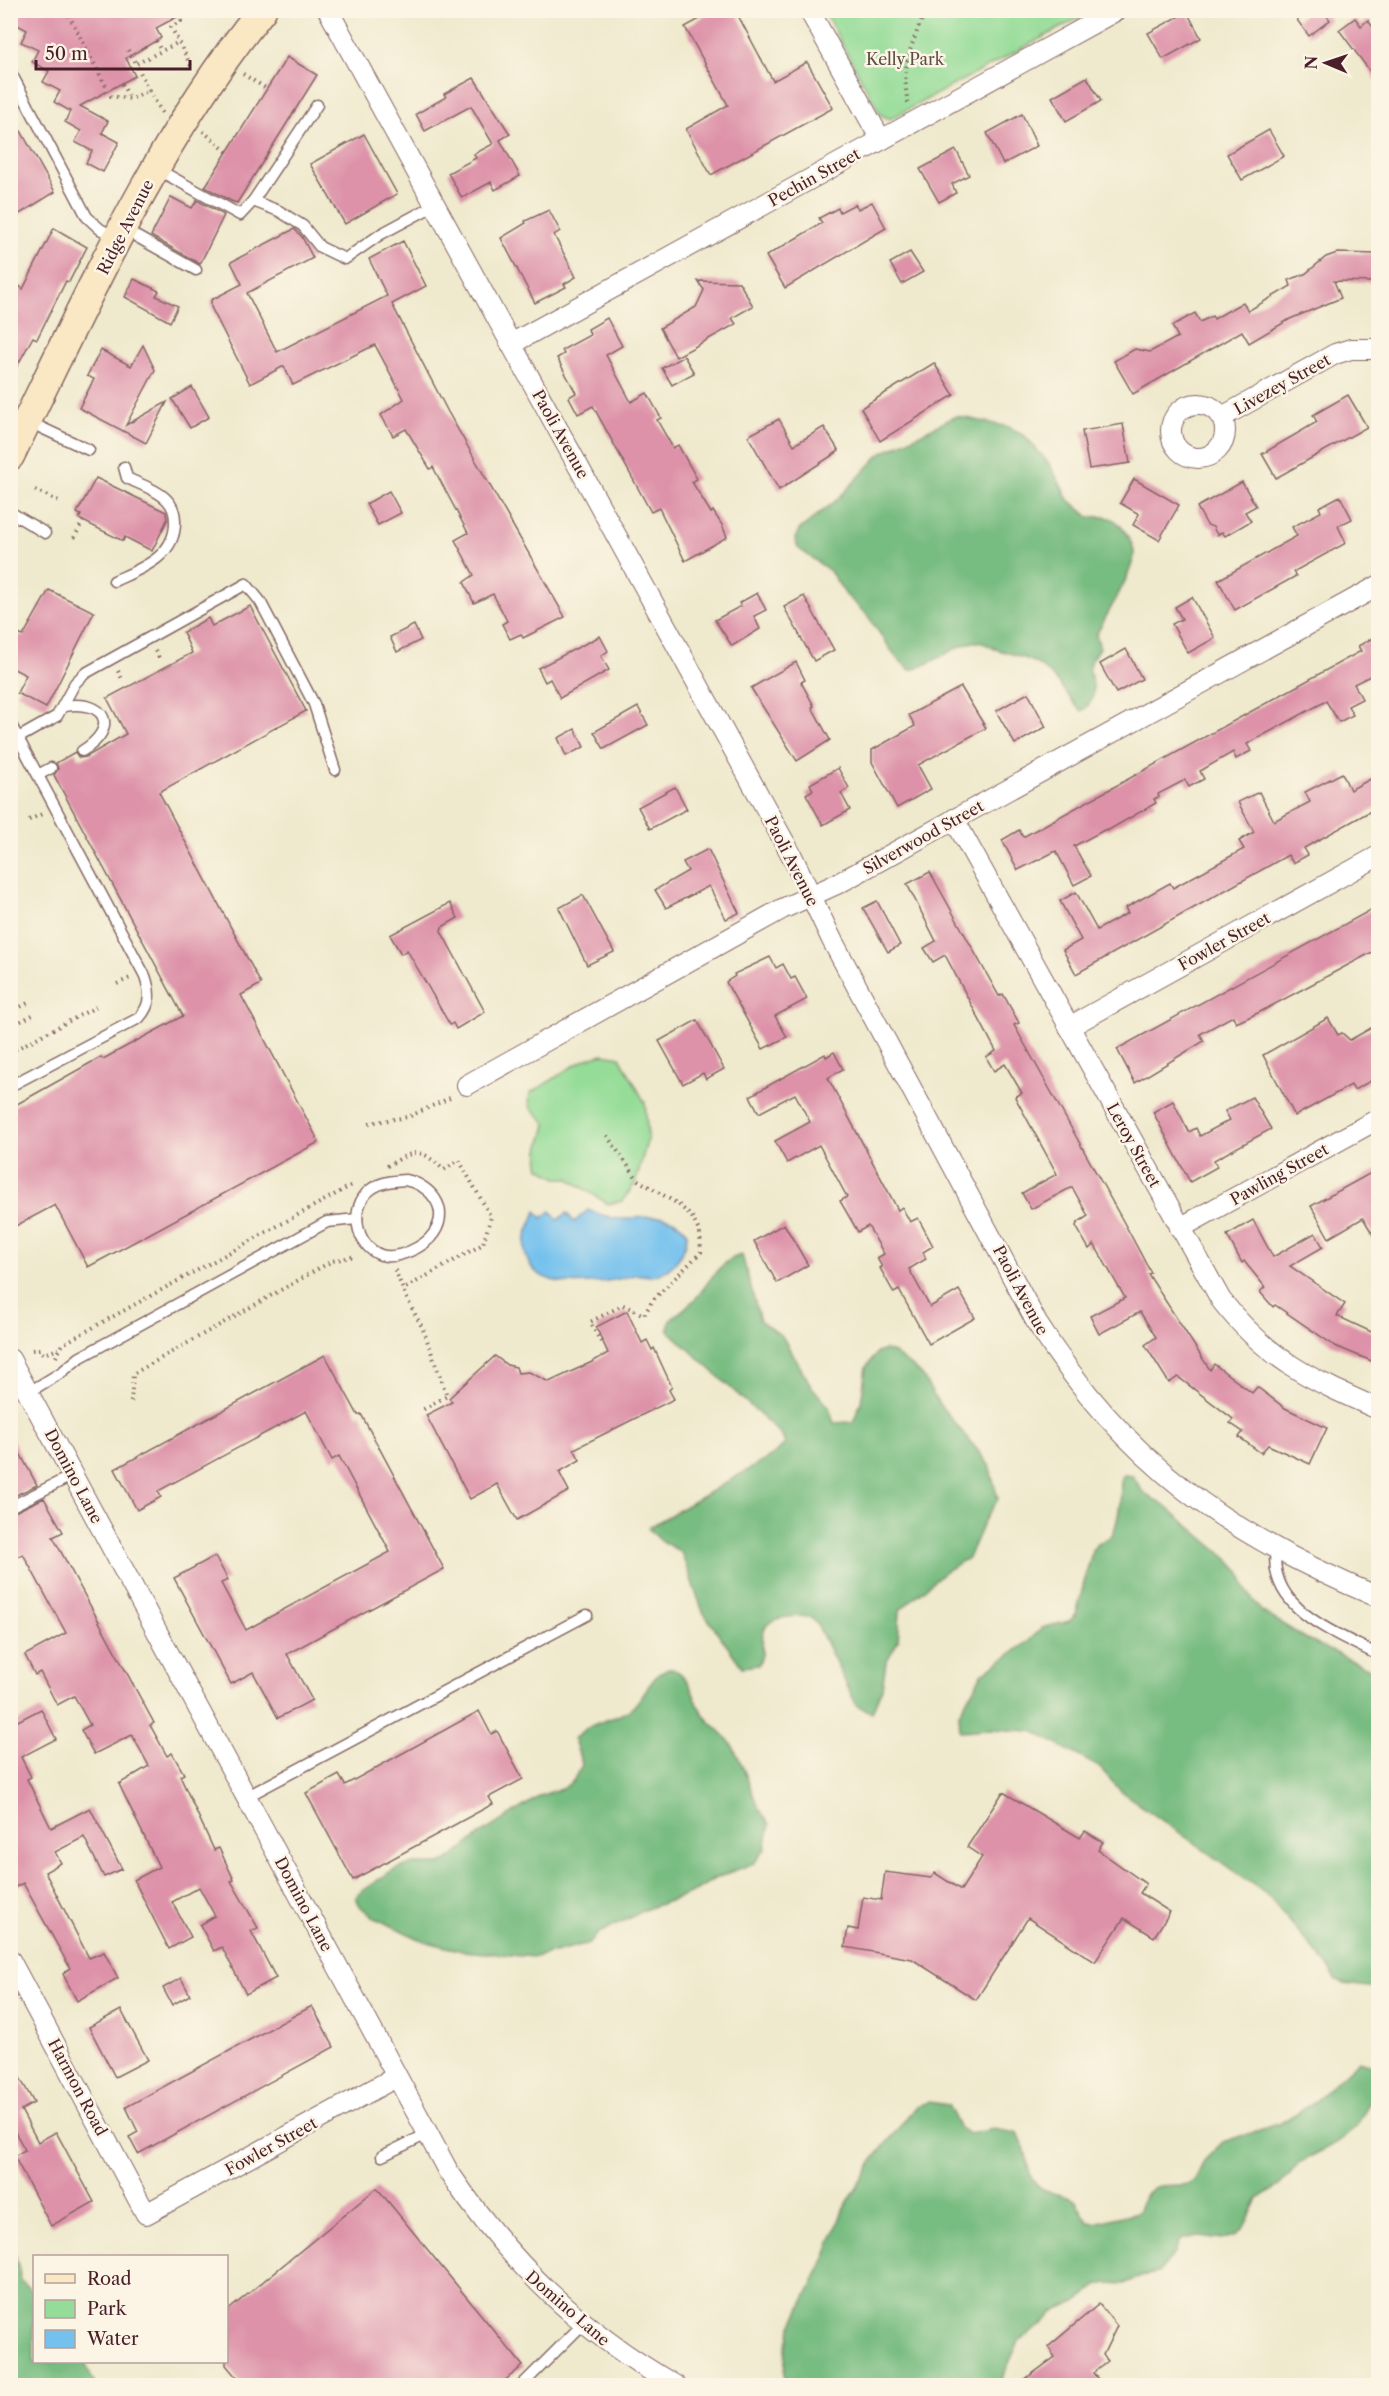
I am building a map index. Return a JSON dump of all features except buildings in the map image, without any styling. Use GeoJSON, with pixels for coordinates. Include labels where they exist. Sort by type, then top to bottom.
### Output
{"type":"FeatureCollection","features":[{"type":"Feature","properties":{"kind":"main road","name":"Ridge Avenue"},"geometry":{"type":"LineString","coordinates":[[10,456],[155,168],[211,78],[262,10]]}},
{"type":"Feature","properties":{"kind":"street","name":"Paoli Avenue"},"geometry":{"type":"LineString","coordinates":[[328,10],[792,856],[832,940],[982,1216],[1019,1289],[1058,1356],[1107,1417],[1159,1469],[1212,1512],[1276,1550],[1378,1597]]}},
{"type":"Feature","properties":{"kind":"street"},"geometry":{"type":"LineString","coordinates":[[809,10],[881,140]]}},
{"type":"Feature","properties":{"kind":"street","name":"Pechin Street"},"geometry":{"type":"LineString","coordinates":[[511,344],[1117,10]]}},
{"type":"Feature","properties":{"kind":"street","name":"Livezey Street"},"geometry":{"type":"LineString","coordinates":[[1222,417],[1335,354],[1352,349],[1378,349]]}},
{"type":"Feature","properties":{"kind":"street","name":"Silverwood Street"},"geometry":{"type":"LineString","coordinates":[[467,1085],[810,895],[839,884],[1378,586]]}},
{"type":"Feature","properties":{"kind":"street","name":"Leroy Street"},"geometry":{"type":"LineString","coordinates":[[954,819],[1221,1300],[1252,1337],[1295,1370],[1378,1409]]}},
{"type":"Feature","properties":{"kind":"street","name":"Fowler Street"},"geometry":{"type":"LineString","coordinates":[[1069,1027],[1378,856]]}},
{"type":"Feature","properties":{"kind":"street","name":"Pawling Street"},"geometry":{"type":"LineString","coordinates":[[1180,1228],[1378,1119]]}},
{"type":"Feature","properties":{"kind":"street","name":"Domino Lane"},"geometry":{"type":"LineString","coordinates":[[10,1359],[448,2171],[491,2231],[543,2289],[616,2349],[676,2385]]}},
{"type":"Feature","properties":{"kind":"street","name":"Harmon Road"},"geometry":{"type":"LineString","coordinates":[[10,1960],[146,2214]]}},
{"type":"Feature","properties":{"kind":"street","name":"Fowler Street"},"geometry":{"type":"LineString","coordinates":[[146,2214],[396,2077]]}},
{"type":"Feature","properties":{"kind":"lane"},"geometry":{"type":"LineString","coordinates":[[10,72],[87,217],[93,224],[120,234],[196,270]]}},
{"type":"Feature","properties":{"kind":"lane"},"geometry":{"type":"LineString","coordinates":[[155,168],[240,215],[253,201],[316,105]]}},
{"type":"Feature","properties":{"kind":"lane"},"geometry":{"type":"LineString","coordinates":[[253,201],[303,225],[320,247],[345,259],[381,234],[435,205]]}},
{"type":"Feature","properties":{"kind":"lane"},"geometry":{"type":"LineString","coordinates":[[27,421],[88,450]]}},
{"type":"Feature","properties":{"kind":"lane"},"geometry":{"type":"LineString","coordinates":[[114,581],[160,557],[173,537],[175,526],[172,507],[166,498],[127,478],[124,467]]}},
{"type":"Feature","properties":{"kind":"lane"},"geometry":{"type":"LineString","coordinates":[[10,512],[45,533]]}},
{"type":"Feature","properties":{"kind":"lane"},"geometry":{"type":"LineString","coordinates":[[18,738],[47,724],[64,706],[75,683],[84,674],[246,584],[260,601],[314,704],[335,771]]}},
{"type":"Feature","properties":{"kind":"lane"},"geometry":{"type":"LineString","coordinates":[[64,706],[85,704],[93,706],[103,717],[104,725],[99,738],[82,751]]}},
{"type":"Feature","properties":{"kind":"lane"},"geometry":{"type":"LineString","coordinates":[[10,723],[145,976],[150,999],[146,1010],[139,1018],[10,1086]]}},
{"type":"Feature","properties":{"kind":"lane"},"geometry":{"type":"LineString","coordinates":[[38,775],[51,768]]}},
{"type":"Feature","properties":{"kind":"lane"},"geometry":{"type":"LineString","coordinates":[[394,1181],[424,1185],[433,1194],[440,1215],[434,1234],[428,1240],[407,1252],[391,1257],[381,1255],[366,1245],[357,1219],[363,1198],[369,1191],[394,1181]]}},
{"type":"Feature","properties":{"kind":"lane"},"geometry":{"type":"LineString","coordinates":[[28,1392],[62,1372],[79,1358],[327,1222],[357,1219]]}},
{"type":"Feature","properties":{"kind":"lane"},"geometry":{"type":"LineString","coordinates":[[10,1508],[73,1475]]}},
{"type":"Feature","properties":{"kind":"lane"},"geometry":{"type":"LineString","coordinates":[[1276,1550],[1275,1577],[1286,1597],[1317,1622],[1378,1655]]}},
{"type":"Feature","properties":{"kind":"lane"},"geometry":{"type":"LineString","coordinates":[[246,1797],[587,1615]]}},
{"type":"Feature","properties":{"kind":"lane"},"geometry":{"type":"LineString","coordinates":[[382,2156],[427,2134]]}},
{"type":"Feature","properties":{"kind":"lane"},"geometry":{"type":"LineString","coordinates":[[521,2385],[583,2324]]}},
{"type":"Feature","properties":{"kind":"path"},"geometry":{"type":"LineString","coordinates":[[66,10],[111,96],[130,99],[149,90]]}},
{"type":"Feature","properties":{"kind":"path"},"geometry":{"type":"LineString","coordinates":[[129,15],[137,10]]}},
{"type":"Feature","properties":{"kind":"path"},"geometry":{"type":"LineString","coordinates":[[175,10],[181,21],[170,24],[191,66]]}},
{"type":"Feature","properties":{"kind":"path"},"geometry":{"type":"LineString","coordinates":[[909,104],[904,72],[906,57],[925,10]]}},
{"type":"Feature","properties":{"kind":"path"},"geometry":{"type":"LineString","coordinates":[[69,17],[74,14]]}},
{"type":"Feature","properties":{"kind":"path"},"geometry":{"type":"LineString","coordinates":[[82,40],[87,38]]}},
{"type":"Feature","properties":{"kind":"path"},"geometry":{"type":"LineString","coordinates":[[156,41],[161,51]]}},
{"type":"Feature","properties":{"kind":"path"},"geometry":{"type":"LineString","coordinates":[[136,64],[179,42]]}},
{"type":"Feature","properties":{"kind":"path"},"geometry":{"type":"LineString","coordinates":[[128,50],[162,113]]}},
{"type":"Feature","properties":{"kind":"path"},"geometry":{"type":"LineString","coordinates":[[247,77],[267,89]]}},
{"type":"Feature","properties":{"kind":"path"},"geometry":{"type":"LineString","coordinates":[[122,84],[130,99]]}},
{"type":"Feature","properties":{"kind":"path"},"geometry":{"type":"LineString","coordinates":[[209,134],[227,152]]}},
{"type":"Feature","properties":{"kind":"path"},"geometry":{"type":"LineString","coordinates":[[35,490],[61,502]]}},
{"type":"Feature","properties":{"kind":"path"},"geometry":{"type":"LineString","coordinates":[[74,538],[83,521]]}},
{"type":"Feature","properties":{"kind":"path"},"geometry":{"type":"LineString","coordinates":[[29,820],[45,812]]}},
{"type":"Feature","properties":{"kind":"path"},"geometry":{"type":"LineString","coordinates":[[10,1012],[30,1002]]}},
{"type":"Feature","properties":{"kind":"path"},"geometry":{"type":"LineString","coordinates":[[10,1052],[96,1006]]}},
{"type":"Feature","properties":{"kind":"path"},"geometry":{"type":"LineString","coordinates":[[10,1027],[36,1013]]}},
{"type":"Feature","properties":{"kind":"path"},"geometry":{"type":"LineString","coordinates":[[369,1123],[408,1117],[452,1097],[467,1085]]}},
{"type":"Feature","properties":{"kind":"path"},"geometry":{"type":"LineString","coordinates":[[601,1342],[590,1322],[623,1305],[644,1315],[653,1300],[701,1251],[700,1233],[692,1217],[678,1204],[638,1180],[605,1133]]}},
{"type":"Feature","properties":{"kind":"path"},"geometry":{"type":"LineString","coordinates":[[131,1402],[133,1374],[332,1261],[359,1255]]}},
{"type":"Feature","properties":{"kind":"path"},"geometry":{"type":"LineString","coordinates":[[385,1270],[397,1270],[401,1288],[423,1329],[447,1396],[422,1410]]}},
{"type":"Feature","properties":{"kind":"path"},"geometry":{"type":"LineString","coordinates":[[32,1350],[40,1350],[43,1354],[58,1349]]}},
{"type":"Feature","properties":{"kind":"green space","name":"Kelly Park"},"geometry":{"type":"Polygon","coordinates":[[[824,11],[1092,11],[890,119],[881,115],[824,11]]]}},
{"type":"Feature","properties":{"kind":"green space"},"geometry":{"type":"Polygon","coordinates":[[[956,416],[1009,427],[1026,437],[1050,465],[1068,499],[1089,517],[1106,517],[1114,520],[1131,542],[1134,554],[1129,573],[1096,635],[1100,648],[1092,658],[1090,667],[1093,698],[1082,711],[1053,677],[1040,666],[1026,658],[980,642],[965,644],[927,664],[910,670],[896,657],[867,615],[846,595],[830,571],[798,548],[795,539],[799,530],[839,498],[880,454],[956,416]]]}},
{"type":"Feature","properties":{"kind":"green space"},"geometry":{"type":"Polygon","coordinates":[[[603,1054],[620,1057],[645,1103],[648,1138],[635,1184],[622,1201],[608,1204],[568,1178],[557,1178],[540,1168],[539,1151],[546,1124],[531,1109],[529,1100],[530,1093],[565,1071],[582,1061],[603,1054]]]}},
{"type":"Feature","properties":{"kind":"green space"},"geometry":{"type":"Polygon","coordinates":[[[742,1255],[760,1321],[782,1336],[812,1387],[829,1407],[834,1423],[853,1422],[861,1402],[866,1367],[877,1353],[885,1350],[894,1353],[921,1374],[939,1404],[989,1465],[998,1499],[985,1519],[968,1558],[945,1571],[900,1610],[898,1641],[886,1662],[882,1688],[872,1712],[857,1706],[816,1622],[809,1617],[782,1618],[769,1623],[763,1633],[762,1653],[758,1665],[742,1667],[703,1612],[681,1552],[660,1540],[648,1528],[772,1456],[785,1444],[782,1436],[770,1424],[668,1330],[670,1320],[696,1298],[716,1272],[727,1262],[742,1255]]]}},
{"type":"Feature","properties":{"kind":"green space"},"geometry":{"type":"Polygon","coordinates":[[[1133,1476],[1142,1491],[1169,1509],[1229,1560],[1241,1573],[1246,1590],[1261,1611],[1310,1641],[1378,1673],[1378,1988],[1337,1981],[1327,1965],[1266,1894],[1122,1792],[1099,1767],[1033,1731],[988,1729],[960,1731],[959,1713],[982,1674],[1029,1641],[1042,1628],[1069,1621],[1076,1615],[1092,1551],[1097,1544],[1112,1536],[1115,1529],[1120,1507],[1121,1477],[1133,1476]]]}},
{"type":"Feature","properties":{"kind":"green space"},"geometry":{"type":"Polygon","coordinates":[[[668,1668],[682,1674],[703,1714],[729,1741],[740,1761],[758,1806],[770,1824],[765,1849],[754,1863],[714,1879],[690,1894],[649,1908],[599,1933],[589,1943],[535,1957],[462,1951],[424,1941],[373,1917],[360,1906],[356,1897],[393,1870],[412,1864],[439,1864],[447,1861],[485,1831],[540,1796],[565,1787],[573,1781],[582,1765],[574,1739],[588,1728],[627,1712],[652,1681],[668,1668]]]}},
{"type":"Feature","properties":{"kind":"green space"},"geometry":{"type":"Polygon","coordinates":[[[1358,2061],[1377,2066],[1378,2086],[1357,2125],[1343,2139],[1299,2163],[1280,2185],[1258,2199],[1244,2227],[1236,2235],[1224,2239],[1198,2236],[1180,2240],[1175,2252],[1158,2273],[1141,2276],[1125,2284],[1106,2283],[1076,2302],[1053,2312],[1042,2325],[1019,2341],[999,2385],[783,2385],[790,2330],[826,2256],[843,2210],[873,2160],[916,2106],[929,2102],[948,2105],[959,2127],[969,2134],[994,2129],[1016,2133],[1024,2146],[1030,2175],[1034,2181],[1044,2190],[1075,2200],[1088,2222],[1095,2223],[1138,2212],[1148,2193],[1157,2186],[1189,2184],[1195,2180],[1204,2161],[1223,2142],[1281,2123],[1314,2102],[1358,2061]]]}},
{"type":"Feature","properties":{"kind":"green space"},"geometry":{"type":"Polygon","coordinates":[[[11,2235],[21,2280],[33,2293],[33,2363],[85,2363],[95,2385],[11,2385],[11,2235]]]}},
{"type":"Feature","properties":{"kind":"water"},"geometry":{"type":"Polygon","coordinates":[[[588,1210],[620,1219],[657,1217],[674,1220],[687,1233],[685,1246],[674,1264],[654,1276],[637,1275],[606,1281],[571,1283],[554,1281],[540,1275],[530,1265],[525,1251],[527,1236],[536,1211],[542,1218],[551,1211],[558,1220],[567,1213],[574,1222],[588,1210]]]}}]}
